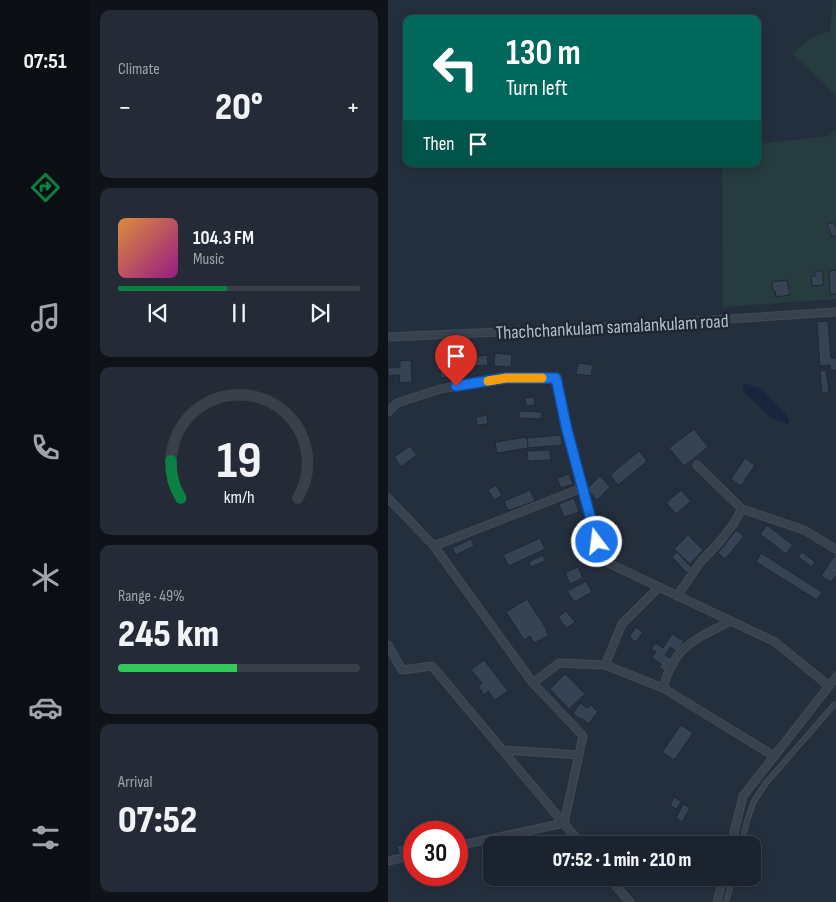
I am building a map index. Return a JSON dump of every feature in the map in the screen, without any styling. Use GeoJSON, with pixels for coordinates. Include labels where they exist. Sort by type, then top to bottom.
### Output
{"type":"FeatureCollection","features":[{"type":"Feature","properties":{"kind":"street","name":"Thachchankulam samalankulam road"},"geometry":{"type":"LineString","coordinates":[[388,337],[589,328],[836,312]]}},
{"type":"Feature","properties":{"kind":"street"},"geometry":{"type":"LineString","coordinates":[[388,412],[397,403],[440,389],[506,378],[556,378],[567,430],[602,560],[775,642],[829,686]]}},
{"type":"Feature","properties":{"kind":"street"},"geometry":{"type":"LineString","coordinates":[[697,465],[742,509],[804,530],[836,550]]}},
{"type":"Feature","properties":{"kind":"street"},"geometry":{"type":"LineString","coordinates":[[434,546],[582,488]]}},
{"type":"Feature","properties":{"kind":"street"},"geometry":{"type":"LineString","coordinates":[[388,498],[434,546],[533,683],[582,736],[564,823]]}},
{"type":"Feature","properties":{"kind":"street"},"geometry":{"type":"LineString","coordinates":[[677,596],[702,560],[718,544],[734,523],[742,509]]}},
{"type":"Feature","properties":{"kind":"street"},"geometry":{"type":"LineString","coordinates":[[605,665],[622,624],[658,587]]}},
{"type":"Feature","properties":{"kind":"street"},"geometry":{"type":"LineString","coordinates":[[663,688],[666,676],[680,652],[730,621]]}},
{"type":"Feature","properties":{"kind":"street"},"geometry":{"type":"LineString","coordinates":[[388,645],[402,670],[432,666],[575,836]]}},
{"type":"Feature","properties":{"kind":"street"},"geometry":{"type":"LineString","coordinates":[[533,683],[559,663],[605,665],[663,688],[774,756]]}},
{"type":"Feature","properties":{"kind":"street"},"geometry":{"type":"LineString","coordinates":[[733,836],[743,796],[836,676]]}},
{"type":"Feature","properties":{"kind":"street"},"geometry":{"type":"LineString","coordinates":[[503,750],[578,755]]}},
{"type":"Feature","properties":{"kind":"street"},"geometry":{"type":"LineString","coordinates":[[468,844],[564,823]]}},
{"type":"Feature","properties":{"kind":"street"},"geometry":{"type":"LineString","coordinates":[[388,861],[403,858]]}},
{"type":"Feature","properties":{"kind":"street"},"geometry":{"type":"LineString","coordinates":[[616,886],[630,902]]}},
{"type":"Feature","properties":{"kind":"street"},"geometry":{"type":"LineString","coordinates":[[717,902],[721,886]]}},
{"type":"Feature","properties":{"kind":"lane"},"geometry":{"type":"LineString","coordinates":[[743,836],[754,801],[766,783],[836,704]]}},
{"type":"Feature","properties":{"kind":"lane"},"geometry":{"type":"LineString","coordinates":[[726,902],[731,886]]}},
{"type":"Feature","properties":{"kind":"green space"},"geometry":{"type":"Polygon","coordinates":[[[833,0],[836,0],[836,97],[823,82],[792,54],[809,39],[830,31],[833,0]]]}},
{"type":"Feature","properties":{"kind":"green space"},"geometry":{"type":"Polygon","coordinates":[[[836,129],[836,299],[723,307],[722,167],[761,167],[761,144],[828,136],[836,129]]]}},
{"type":"Feature","properties":{"kind":"water"},"geometry":{"type":"Polygon","coordinates":[[[744,383],[762,389],[786,415],[789,420],[788,424],[771,418],[742,390],[744,383]]]}},
{"type":"Feature","properties":{"kind":"building"},"geometry":{"type":"Polygon","coordinates":[[[834,222],[837,235],[832,237],[827,224],[834,222]]]}},
{"type":"Feature","properties":{"kind":"building"},"geometry":{"type":"Polygon","coordinates":[[[837,270],[837,294],[830,294],[829,271],[837,270]]]}},
{"type":"Feature","properties":{"kind":"building"},"geometry":{"type":"Polygon","coordinates":[[[815,271],[823,271],[823,285],[812,286],[811,276],[815,276],[815,271]]]}},
{"type":"Feature","properties":{"kind":"building"},"geometry":{"type":"Polygon","coordinates":[[[787,280],[790,295],[776,297],[772,282],[787,280]]]}},
{"type":"Feature","properties":{"kind":"building"},"geometry":{"type":"Polygon","coordinates":[[[828,321],[831,358],[837,358],[837,370],[831,371],[830,365],[820,366],[817,322],[828,321]]]}},
{"type":"Feature","properties":{"kind":"building"},"geometry":{"type":"Polygon","coordinates":[[[495,353],[512,355],[511,367],[494,366],[495,353]]]}},
{"type":"Feature","properties":{"kind":"building"},"geometry":{"type":"Polygon","coordinates":[[[487,355],[488,365],[475,366],[474,357],[487,355]]]}},
{"type":"Feature","properties":{"kind":"building"},"geometry":{"type":"Polygon","coordinates":[[[452,358],[453,367],[440,368],[439,359],[452,358]]]}},
{"type":"Feature","properties":{"kind":"building"},"geometry":{"type":"Polygon","coordinates":[[[411,360],[412,382],[400,383],[399,375],[388,376],[388,368],[400,367],[400,361],[411,360]]]}},
{"type":"Feature","properties":{"kind":"building"},"geometry":{"type":"Polygon","coordinates":[[[578,363],[593,365],[591,376],[576,374],[578,363]]]}},
{"type":"Feature","properties":{"kind":"building"},"geometry":{"type":"Polygon","coordinates":[[[452,369],[452,376],[441,378],[440,370],[452,369]]]}},
{"type":"Feature","properties":{"kind":"building"},"geometry":{"type":"Polygon","coordinates":[[[826,370],[829,392],[822,393],[820,371],[826,370]]]}},
{"type":"Feature","properties":{"kind":"building"},"geometry":{"type":"Polygon","coordinates":[[[534,397],[535,405],[526,406],[525,398],[534,397]]]}},
{"type":"Feature","properties":{"kind":"building"},"geometry":{"type":"Polygon","coordinates":[[[519,411],[542,412],[541,419],[519,418],[519,411]]]}},
{"type":"Feature","properties":{"kind":"building"},"geometry":{"type":"Polygon","coordinates":[[[487,415],[488,424],[477,425],[476,417],[487,415]]]}},
{"type":"Feature","properties":{"kind":"building"},"geometry":{"type":"Polygon","coordinates":[[[694,429],[708,447],[684,466],[669,448],[694,429]]]}},
{"type":"Feature","properties":{"kind":"building"},"geometry":{"type":"Polygon","coordinates":[[[561,435],[562,445],[528,448],[527,438],[561,435]]]}},
{"type":"Feature","properties":{"kind":"building"},"geometry":{"type":"Polygon","coordinates":[[[527,437],[528,448],[497,453],[495,442],[527,437]]]}},
{"type":"Feature","properties":{"kind":"building"},"geometry":{"type":"Polygon","coordinates":[[[410,446],[417,455],[401,467],[394,457],[410,446]]]}},
{"type":"Feature","properties":{"kind":"building"},"geometry":{"type":"Polygon","coordinates":[[[550,450],[551,460],[528,461],[527,451],[550,450]]]}},
{"type":"Feature","properties":{"kind":"building"},"geometry":{"type":"Polygon","coordinates":[[[639,451],[647,461],[618,485],[610,475],[639,451]]]}},
{"type":"Feature","properties":{"kind":"building"},"geometry":{"type":"Polygon","coordinates":[[[745,458],[755,465],[741,486],[731,479],[745,458]]]}},
{"type":"Feature","properties":{"kind":"building"},"geometry":{"type":"Polygon","coordinates":[[[569,474],[573,484],[561,488],[557,478],[569,474]]]}},
{"type":"Feature","properties":{"kind":"building"},"geometry":{"type":"Polygon","coordinates":[[[600,476],[610,487],[597,500],[587,489],[600,476]]]}},
{"type":"Feature","properties":{"kind":"building"},"geometry":{"type":"Polygon","coordinates":[[[496,485],[502,495],[494,500],[488,490],[496,485]]]}},
{"type":"Feature","properties":{"kind":"building"},"geometry":{"type":"Polygon","coordinates":[[[530,490],[535,501],[508,511],[504,501],[530,490]]]}},
{"type":"Feature","properties":{"kind":"building"},"geometry":{"type":"Polygon","coordinates":[[[681,490],[691,501],[676,514],[666,503],[681,490]]]}},
{"type":"Feature","properties":{"kind":"building"},"geometry":{"type":"Polygon","coordinates":[[[574,498],[579,512],[564,517],[559,504],[574,498]]]}},
{"type":"Feature","properties":{"kind":"building"},"geometry":{"type":"Polygon","coordinates":[[[767,525],[793,545],[786,554],[760,534],[767,525]]]}},
{"type":"Feature","properties":{"kind":"building"},"geometry":{"type":"Polygon","coordinates":[[[736,530],[744,536],[725,559],[718,553],[736,530]]]}},
{"type":"Feature","properties":{"kind":"building"},"geometry":{"type":"Polygon","coordinates":[[[688,535],[703,550],[690,564],[674,549],[688,535]]]}},
{"type":"Feature","properties":{"kind":"building"},"geometry":{"type":"Polygon","coordinates":[[[540,538],[545,549],[509,566],[503,555],[540,538]]]}},
{"type":"Feature","properties":{"kind":"building"},"geometry":{"type":"Polygon","coordinates":[[[471,539],[474,546],[456,555],[452,548],[471,539]]]}},
{"type":"Feature","properties":{"kind":"building"},"geometry":{"type":"Polygon","coordinates":[[[677,552],[692,568],[687,573],[672,557],[677,552]]]}},
{"type":"Feature","properties":{"kind":"building"},"geometry":{"type":"Polygon","coordinates":[[[802,552],[815,562],[812,567],[798,557],[802,552]]]}},
{"type":"Feature","properties":{"kind":"building"},"geometry":{"type":"Polygon","coordinates":[[[761,553],[822,592],[817,600],[756,562],[761,553]]]}},
{"type":"Feature","properties":{"kind":"building"},"geometry":{"type":"Polygon","coordinates":[[[543,555],[545,561],[531,567],[529,562],[543,555]]]}},
{"type":"Feature","properties":{"kind":"building"},"geometry":{"type":"Polygon","coordinates":[[[835,555],[837,556],[837,574],[831,582],[821,576],[835,555]]]}},
{"type":"Feature","properties":{"kind":"building"},"geometry":{"type":"Polygon","coordinates":[[[578,567],[583,578],[570,584],[565,573],[578,567]]]}},
{"type":"Feature","properties":{"kind":"building"},"geometry":{"type":"Polygon","coordinates":[[[586,581],[592,592],[574,602],[567,591],[586,581]]]}},
{"type":"Feature","properties":{"kind":"building"},"geometry":{"type":"Polygon","coordinates":[[[527,599],[545,627],[548,636],[534,643],[530,636],[524,640],[506,612],[527,599]]]}},
{"type":"Feature","properties":{"kind":"building"},"geometry":{"type":"Polygon","coordinates":[[[566,611],[575,622],[566,628],[558,617],[566,611]]]}},
{"type":"Feature","properties":{"kind":"building"},"geometry":{"type":"Polygon","coordinates":[[[636,627],[643,632],[636,642],[629,637],[636,627]]]}},
{"type":"Feature","properties":{"kind":"building"},"geometry":{"type":"Polygon","coordinates":[[[672,634],[684,641],[677,652],[670,647],[665,655],[672,659],[664,671],[659,667],[661,664],[652,658],[656,652],[651,649],[655,643],[663,648],[672,634]]]}},
{"type":"Feature","properties":{"kind":"building"},"geometry":{"type":"Polygon","coordinates":[[[484,660],[508,691],[495,700],[488,691],[484,695],[478,686],[482,683],[471,670],[484,660]]]}},
{"type":"Feature","properties":{"kind":"building"},"geometry":{"type":"Polygon","coordinates":[[[565,674],[585,694],[569,709],[550,689],[565,674]]]}},
{"type":"Feature","properties":{"kind":"building"},"geometry":{"type":"Polygon","coordinates":[[[580,703],[587,708],[591,705],[598,712],[588,724],[573,714],[580,703]]]}},
{"type":"Feature","properties":{"kind":"building"},"geometry":{"type":"Polygon","coordinates":[[[681,725],[693,733],[674,760],[662,752],[681,725]]]}},
{"type":"Feature","properties":{"kind":"building"},"geometry":{"type":"Polygon","coordinates":[[[674,797],[681,801],[677,809],[670,806],[674,797]]]}},
{"type":"Feature","properties":{"kind":"building"},"geometry":{"type":"Polygon","coordinates":[[[683,804],[690,808],[682,822],[676,818],[683,804]]]}},
{"type":"Feature","properties":{"kind":"building"},"geometry":{"type":"Polygon","coordinates":[[[403,845],[403,853],[399,854],[397,846],[403,845]]]}},
{"type":"Feature","properties":{"kind":"slow traffic"},"geometry":{"type":"LineString","coordinates":[[488,381],[506,378],[542,378]]}},
{"type":"Feature","properties":{"kind":"route"},"geometry":{"type":"LineString","coordinates":[[456,386],[506,378],[556,378],[567,430],[597,542]]}}]}
